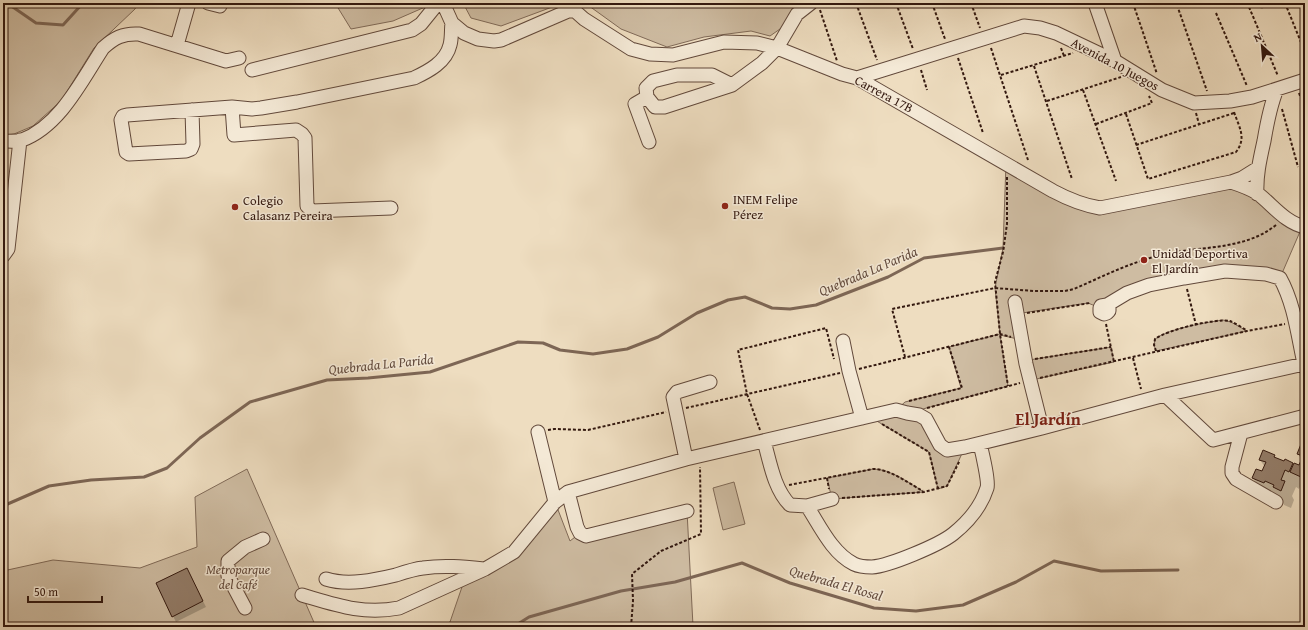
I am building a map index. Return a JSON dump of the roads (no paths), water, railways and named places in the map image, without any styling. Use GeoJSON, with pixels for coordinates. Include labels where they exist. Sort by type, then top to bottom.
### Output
{"type":"FeatureCollection","features":[{"type":"Feature","properties":{"kind":"street"},"geometry":{"type":"LineString","coordinates":[[177,45],[189,3]]}},
{"type":"Feature","properties":{"kind":"street"},"geometry":{"type":"LineString","coordinates":[[252,70],[412,30],[421,24],[438,3]]}},
{"type":"Feature","properties":{"kind":"street"},"geometry":{"type":"LineString","coordinates":[[192,110],[194,144],[191,149],[186,152],[129,154],[126,152],[121,120],[127,114],[232,107],[252,109],[261,108],[414,78],[431,70],[443,58],[450,46],[452,23],[443,3]]}},
{"type":"Feature","properties":{"kind":"street"},"geometry":{"type":"LineString","coordinates":[[1096,6],[1115,61]]}},
{"type":"Feature","properties":{"kind":"street"},"geometry":{"type":"LineString","coordinates":[[732,85],[712,75],[678,75],[653,81],[646,88],[647,97],[655,107],[664,108],[732,85],[762,63],[777,48],[797,14],[815,7]]}},
{"type":"Feature","properties":{"kind":"street","name":"Carrera 17B"},"geometry":{"type":"LineString","coordinates":[[452,23],[471,37],[478,39],[501,40],[568,12],[575,12],[631,49],[650,54],[673,55],[724,42],[757,43],[777,48],[842,74],[857,78],[1072,201],[1085,206],[1100,208],[1231,182],[1242,178],[1258,168]]}},
{"type":"Feature","properties":{"kind":"street","name":"Avenida 10 Juegos"},"geometry":{"type":"LineString","coordinates":[[857,78],[1024,26],[1040,28],[1056,33],[1115,61],[1162,90],[1194,102],[1211,102],[1232,107],[1252,97],[1300,82]]}},
{"type":"Feature","properties":{"kind":"street"},"geometry":{"type":"LineString","coordinates":[[3,141],[20,140],[43,128],[52,121],[62,109],[102,48],[119,36],[139,34],[226,61],[239,58]]}},
{"type":"Feature","properties":{"kind":"street"},"geometry":{"type":"LineString","coordinates":[[1257,194],[1256,181],[1271,102],[1280,88]]}},
{"type":"Feature","properties":{"kind":"street"},"geometry":{"type":"LineString","coordinates":[[647,97],[635,104],[649,142]]}},
{"type":"Feature","properties":{"kind":"street"},"geometry":{"type":"LineString","coordinates":[[1252,97],[1261,104],[1268,118]]}},
{"type":"Feature","properties":{"kind":"street"},"geometry":{"type":"LineString","coordinates":[[232,107],[234,135],[296,130],[302,134],[304,138],[307,206],[312,211],[391,208]]}},
{"type":"Feature","properties":{"kind":"street"},"geometry":{"type":"LineString","coordinates":[[3,256],[8,249],[20,140]]}},
{"type":"Feature","properties":{"kind":"street"},"geometry":{"type":"LineString","coordinates":[[1231,182],[1245,187],[1257,194],[1284,218],[1305,228]]}},
{"type":"Feature","properties":{"kind":"street"},"geometry":{"type":"LineString","coordinates":[[302,596],[354,610],[386,611],[399,608],[485,570],[514,552],[555,502],[568,492],[686,459],[764,441],[866,418],[902,412],[919,415],[926,420],[940,445],[947,450],[980,444],[1165,395],[1305,366],[1286,289],[1280,278],[1266,274],[1225,271],[1149,285],[1127,294],[1104,309]]}},
{"type":"Feature","properties":{"kind":"street"},"geometry":{"type":"LineString","coordinates":[[1015,302],[1028,375],[1042,428]]}},
{"type":"Feature","properties":{"kind":"street"},"geometry":{"type":"LineString","coordinates":[[843,341],[849,371],[866,418]]}},
{"type":"Feature","properties":{"kind":"street"},"geometry":{"type":"LineString","coordinates":[[686,459],[669,412],[673,397],[677,392],[710,382]]}},
{"type":"Feature","properties":{"kind":"street"},"geometry":{"type":"LineString","coordinates":[[1165,395],[1213,440],[1305,416]]}},
{"type":"Feature","properties":{"kind":"street"},"geometry":{"type":"LineString","coordinates":[[538,432],[555,502]]}},
{"type":"Feature","properties":{"kind":"street"},"geometry":{"type":"LineString","coordinates":[[1241,433],[1232,467],[1232,473],[1236,480],[1276,502]]}},
{"type":"Feature","properties":{"kind":"street"},"geometry":{"type":"LineString","coordinates":[[764,441],[777,487],[783,498],[790,505],[807,506],[832,499]]}},
{"type":"Feature","properties":{"kind":"street"},"geometry":{"type":"LineString","coordinates":[[807,506],[840,554],[855,564],[872,567],[895,562],[924,550],[952,535],[980,506],[988,486],[980,444]]}},
{"type":"Feature","properties":{"kind":"street"},"geometry":{"type":"LineString","coordinates":[[568,492],[577,527],[580,533],[586,536],[687,511]]}},
{"type":"Feature","properties":{"kind":"street"},"geometry":{"type":"LineString","coordinates":[[245,608],[228,576],[228,561],[246,547],[263,539]]}},
{"type":"Feature","properties":{"kind":"street"},"geometry":{"type":"LineString","coordinates":[[326,579],[335,582],[362,581],[382,578],[422,568],[456,566],[485,570]]}},
{"type":"Feature","properties":{"kind":"waterway"},"geometry":{"type":"LineString","coordinates":[[7,3],[36,23],[63,25],[83,3]]}},
{"type":"Feature","properties":{"kind":"waterway","name":"Quebrada La Parida"},"geometry":{"type":"LineString","coordinates":[[3,506],[49,486],[91,480],[144,477],[167,468],[200,438],[250,402],[327,380],[430,372],[518,342],[543,343],[560,350],[593,354],[627,349],[658,337],[697,313],[728,300],[745,297],[772,308],[790,309],[816,305],[888,277],[924,258],[1003,248]]}},
{"type":"Feature","properties":{"kind":"waterway","name":"Quebrada El Rosal"},"geometry":{"type":"LineString","coordinates":[[513,627],[529,617],[621,591],[675,582],[742,563],[790,583],[874,608],[916,611],[963,605],[1016,582],[1054,561],[1101,571],[1178,570]]}},
{"type":"Feature","properties":{"kind":"place","name":"INEM Felipe Pérez"},"geometry":{"type":"Point","coordinates":[725,206]}},
{"type":"Feature","properties":{"kind":"place","name":"Colegio Calasanz Pereira"},"geometry":{"type":"Point","coordinates":[235,207]}},
{"type":"Feature","properties":{"kind":"place","name":"Unidad Deportiva El Jardín"},"geometry":{"type":"Point","coordinates":[1144,260]}},
{"type":"Feature","properties":{"kind":"district","name":"El Jardín"},"geometry":{"type":"Point","coordinates":[1048,418]}},
{"type":"Feature","properties":{"kind":"park label","name":"Metroparque del Café"},"geometry":{"type":"Point","coordinates":[238,576]}}]}
